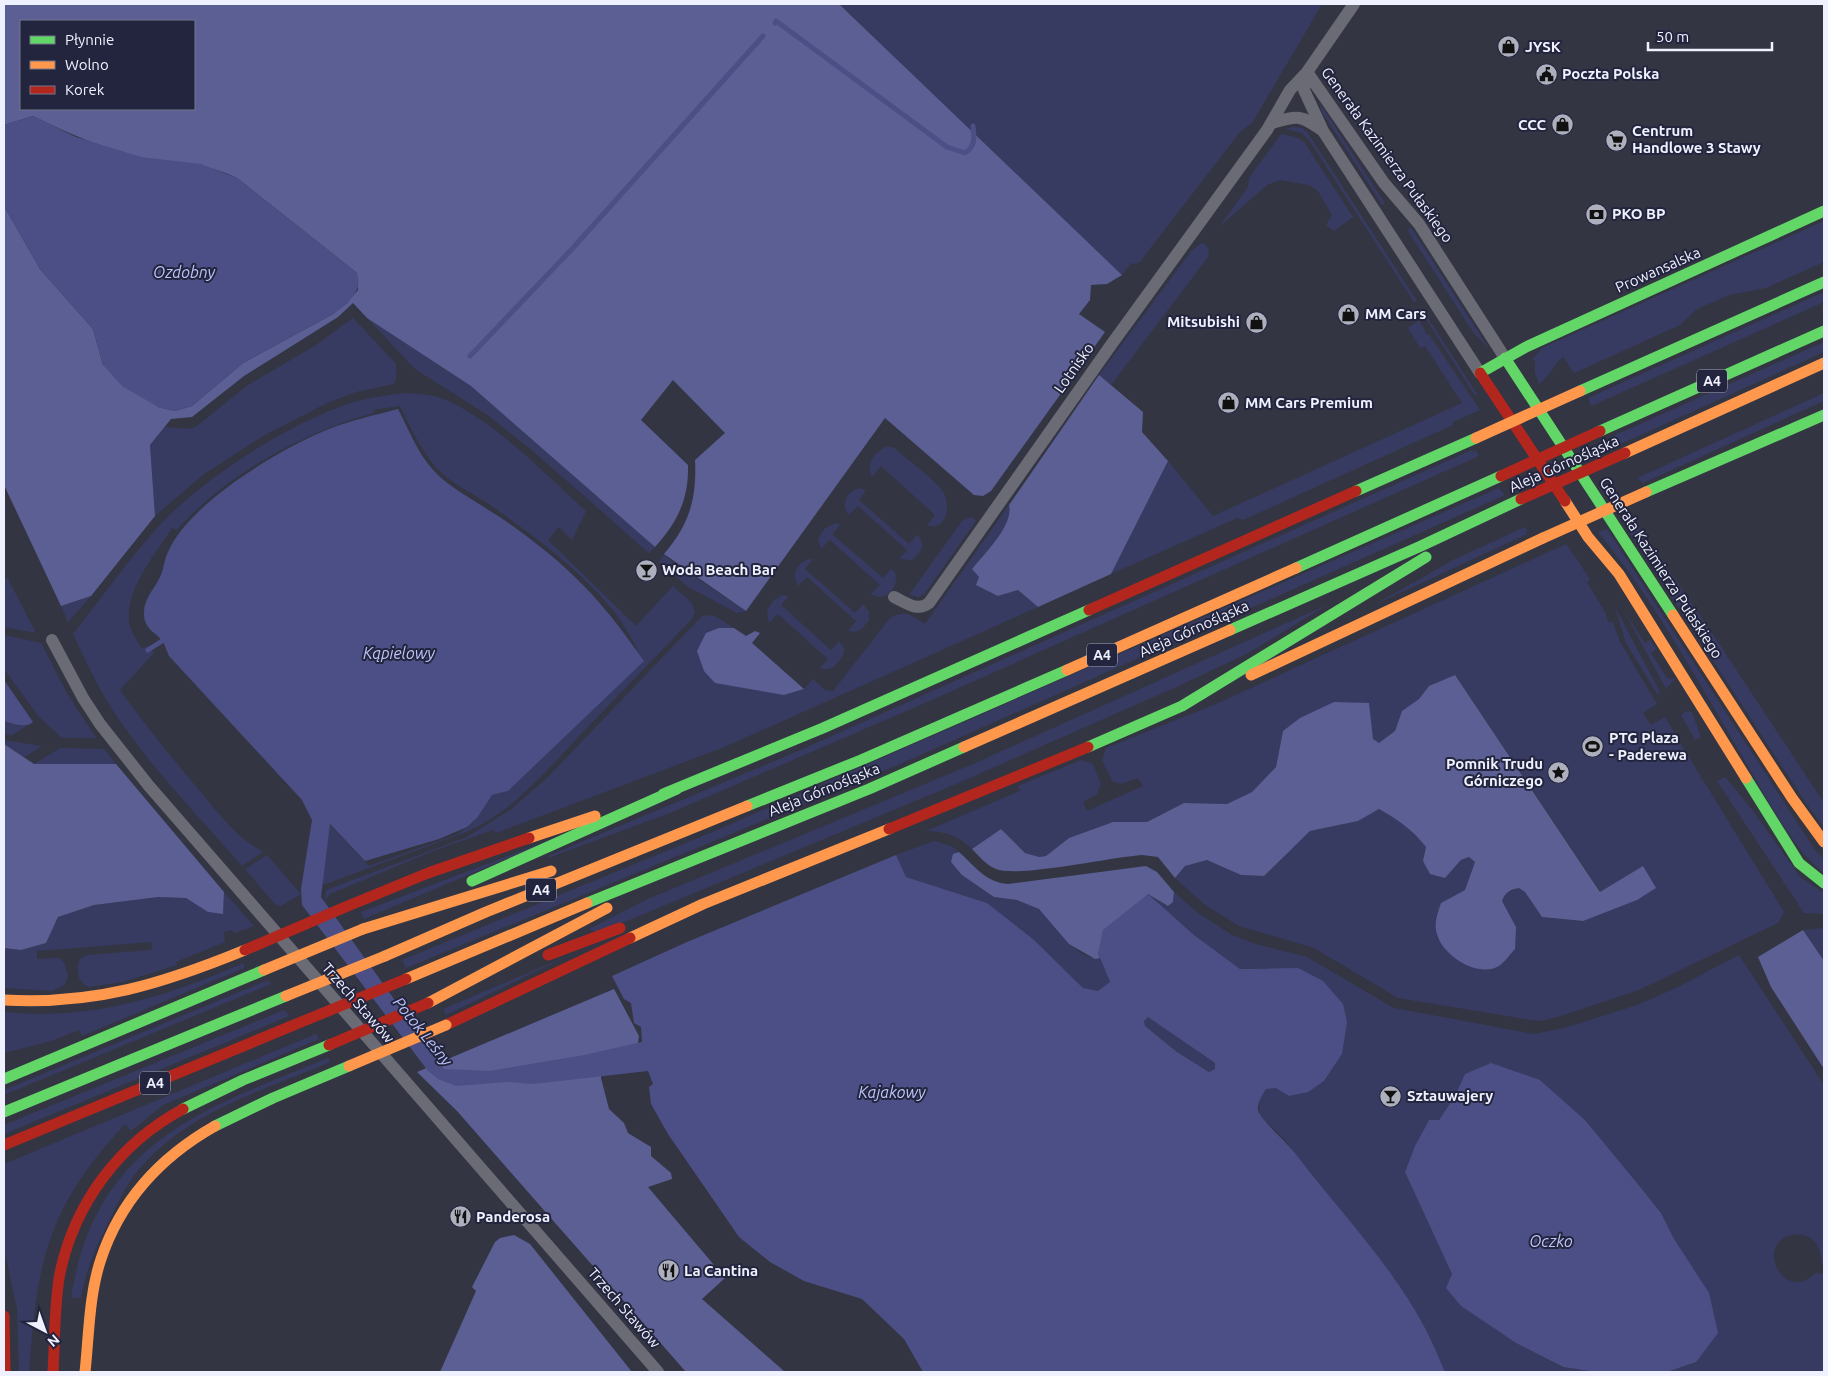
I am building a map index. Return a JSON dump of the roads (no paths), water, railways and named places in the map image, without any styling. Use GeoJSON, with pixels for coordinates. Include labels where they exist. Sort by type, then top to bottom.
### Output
{"type":"FeatureCollection","features":[{"type":"Feature","properties":{"kind":"main road","name":"Prowansalska"},"geometry":{"type":"LineString","coordinates":[[1480,373],[1505,358],[1824,212]]}},
{"type":"Feature","properties":{"kind":"main road"},"geometry":{"type":"LineString","coordinates":[[4,1079],[363,929],[677,790],[824,728],[1824,282]]}},
{"type":"Feature","properties":{"kind":"main road","name":"A4"},"geometry":{"type":"LineString","coordinates":[[4,1112],[698,825],[861,760],[1017,693],[1824,332]]}},
{"type":"Feature","properties":{"kind":"main road","name":"Generała Kazimierza Pułaskiego"},"geometry":{"type":"LineString","coordinates":[[1505,358],[1792,798],[1824,842]]}},
{"type":"Feature","properties":{"kind":"main road","name":"Aleja Górnośląska"},"geometry":{"type":"LineString","coordinates":[[4,1145],[406,980],[506,936],[688,861],[878,785],[1422,546],[1521,499],[1625,454],[1824,363]]}},
{"type":"Feature","properties":{"kind":"main road","name":"Generała Kazimierza Pułaskiego"},"geometry":{"type":"LineString","coordinates":[[1480,373],[1588,537],[1619,574],[1799,863],[1824,883]]}},
{"type":"Feature","properties":{"kind":"main road"},"geometry":{"type":"LineString","coordinates":[[85,1372],[92,1307],[101,1259],[110,1234],[122,1211],[152,1172],[167,1158],[215,1125],[446,1025],[703,904],[1044,766],[1182,706],[1542,538],[1788,429],[1824,415]]}},
{"type":"Feature","properties":{"kind":"main road"},"geometry":{"type":"LineString","coordinates":[[1182,706],[1521,499]]}},
{"type":"Feature","properties":{"kind":"main road"},"geometry":{"type":"LineString","coordinates":[[4,1000],[55,1002],[121,994],[163,982],[446,867],[677,790]]}},
{"type":"Feature","properties":{"kind":"main road"},"geometry":{"type":"LineString","coordinates":[[363,929],[698,825]]}},
{"type":"Feature","properties":{"kind":"main road"},"geometry":{"type":"LineString","coordinates":[[428,1003],[574,926],[688,861]]}},
{"type":"Feature","properties":{"kind":"main road"},"geometry":{"type":"LineString","coordinates":[[53,1372],[60,1274],[65,1255],[85,1206],[112,1168],[147,1133],[186,1107],[428,1003],[641,921],[703,904]]}},
{"type":"Feature","properties":{"kind":"main road"},"geometry":{"type":"LineString","coordinates":[[4,1316],[6,1338],[5,1372]]}},
{"type":"Feature","properties":{"kind":"street","name":"Lotnisko"},"geometry":{"type":"LineString","coordinates":[[894,597],[917,608],[923,608],[929,603],[1111,345],[1272,123],[1290,90],[1307,72],[1354,4]]}},
{"type":"Feature","properties":{"kind":"street","name":"Generała Kazimierza Pułaskiego"},"geometry":{"type":"LineString","coordinates":[[1307,72],[1304,90],[1323,131],[1480,373]]}},
{"type":"Feature","properties":{"kind":"street","name":"Generała Kazimierza Pułaskiego"},"geometry":{"type":"LineString","coordinates":[[1307,72],[1384,184],[1419,224],[1505,358]]}},
{"type":"Feature","properties":{"kind":"street"},"geometry":{"type":"LineString","coordinates":[[1272,123],[1292,117],[1306,118],[1323,131]]}},
{"type":"Feature","properties":{"kind":"street","name":"Trzech Stawów"},"geometry":{"type":"LineString","coordinates":[[52,640],[96,717],[149,786],[658,1372]]}},
{"type":"Feature","properties":{"kind":"water","name":"Ozdobny"},"geometry":{"type":"Polygon","coordinates":[[[33,116],[76,137],[141,157],[201,164],[237,178],[357,273],[358,286],[356,291],[344,306],[333,314],[243,363],[192,406],[175,411],[158,407],[122,386],[103,365],[93,329],[40,269],[4,206],[4,125],[33,116]]]}},
{"type":"Feature","properties":{"kind":"water","name":"Kajakowy"},"geometry":{"type":"Polygon","coordinates":[[[398,409],[414,442],[434,471],[454,488],[524,534],[572,574],[610,615],[644,661],[508,791],[492,795],[477,818],[467,827],[439,839],[365,861],[330,824],[321,897],[444,1069],[489,1071],[584,1055],[642,1042],[641,1027],[634,1023],[631,1003],[624,999],[612,976],[687,942],[896,855],[906,877],[987,903],[1033,939],[1083,988],[1098,991],[1110,982],[1098,953],[1103,930],[1148,894],[1194,935],[1240,969],[1298,968],[1323,981],[1343,1004],[1347,1022],[1342,1054],[1324,1081],[1308,1092],[1289,1096],[1276,1088],[1266,1089],[1261,1096],[1258,1110],[1295,1153],[1397,1283],[1426,1330],[1445,1372],[923,1372],[904,1339],[862,1299],[804,1281],[770,1262],[739,1237],[668,1134],[651,1104],[649,1087],[653,1084],[648,1071],[533,1084],[507,1082],[456,1086],[438,1079],[428,1071],[302,905],[301,889],[312,820],[302,800],[169,656],[163,642],[146,624],[144,615],[147,599],[160,577],[167,555],[179,533],[195,515],[238,479],[287,449],[329,429],[398,409]],[[1148,1017],[1144,1021],[1145,1026],[1177,1052],[1209,1072],[1215,1069],[1215,1063],[1148,1017]]]}},
{"type":"Feature","properties":{"kind":"water"},"geometry":{"type":"Polygon","coordinates":[[[4,680],[33,722],[30,724],[23,726],[4,721],[4,680]]]}},
{"type":"Feature","properties":{"kind":"water","name":"Oczko"},"geometry":{"type":"Polygon","coordinates":[[[1491,1063],[1540,1080],[1585,1120],[1661,1213],[1674,1239],[1709,1293],[1718,1333],[1696,1362],[1667,1372],[1596,1372],[1563,1367],[1516,1343],[1461,1306],[1446,1288],[1452,1274],[1405,1172],[1415,1146],[1429,1120],[1439,1120],[1455,1096],[1465,1074],[1491,1063]]]}},
{"type":"Feature","properties":{"kind":"waterway"},"geometry":{"type":"LineString","coordinates":[[775,23],[776,21],[947,147],[965,153],[969,150],[973,144],[973,126]]}},
{"type":"Feature","properties":{"kind":"waterway"},"geometry":{"type":"LineString","coordinates":[[470,356],[572,249],[763,36]]}},
{"type":"Feature","properties":{"kind":"waterway"},"geometry":{"type":"LineString","coordinates":[[148,650],[162,641]]}},
{"type":"Feature","properties":{"kind":"place","name":"JYSK"},"geometry":{"type":"Point","coordinates":[1509,47]}},
{"type":"Feature","properties":{"kind":"place","name":"Poczta Polska"},"geometry":{"type":"Point","coordinates":[1546,74]}},
{"type":"Feature","properties":{"kind":"place","name":"CCC"},"geometry":{"type":"Point","coordinates":[1562,125]}},
{"type":"Feature","properties":{"kind":"place","name":"Centrum Handlowe 3 Stawy"},"geometry":{"type":"Point","coordinates":[1616,140]}},
{"type":"Feature","properties":{"kind":"place","name":"PKO BP"},"geometry":{"type":"Point","coordinates":[1596,214]}},
{"type":"Feature","properties":{"kind":"place","name":"MM Cars"},"geometry":{"type":"Point","coordinates":[1349,314]}},
{"type":"Feature","properties":{"kind":"place","name":"Mitsubishi"},"geometry":{"type":"Point","coordinates":[1256,322]}},
{"type":"Feature","properties":{"kind":"place","name":"MM Cars Premium"},"geometry":{"type":"Point","coordinates":[1229,403]}},
{"type":"Feature","properties":{"kind":"place","name":"Woda Beach Bar"},"geometry":{"type":"Point","coordinates":[646,570]}},
{"type":"Feature","properties":{"kind":"place","name":"PTG Plaza - Paderewa"},"geometry":{"type":"Point","coordinates":[1593,747]}},
{"type":"Feature","properties":{"kind":"place","name":"Pomnik Trudu Górniczego"},"geometry":{"type":"Point","coordinates":[1559,773]}},
{"type":"Feature","properties":{"kind":"place","name":"Sztauwajery"},"geometry":{"type":"Point","coordinates":[1391,1096]}},
{"type":"Feature","properties":{"kind":"place","name":"Panderosa"},"geometry":{"type":"Point","coordinates":[460,1217]}},
{"type":"Feature","properties":{"kind":"place","name":"La Cantina"},"geometry":{"type":"Point","coordinates":[668,1271]}},
{"type":"Feature","properties":{"kind":"water label","name":"Kąpielowy"},"geometry":{"type":"Point","coordinates":[399,653]}},
{"type":"Feature","properties":{"kind":"water label","name":"Potok Leśny"},"geometry":{"type":"Point","coordinates":[423,1031]}}]}
